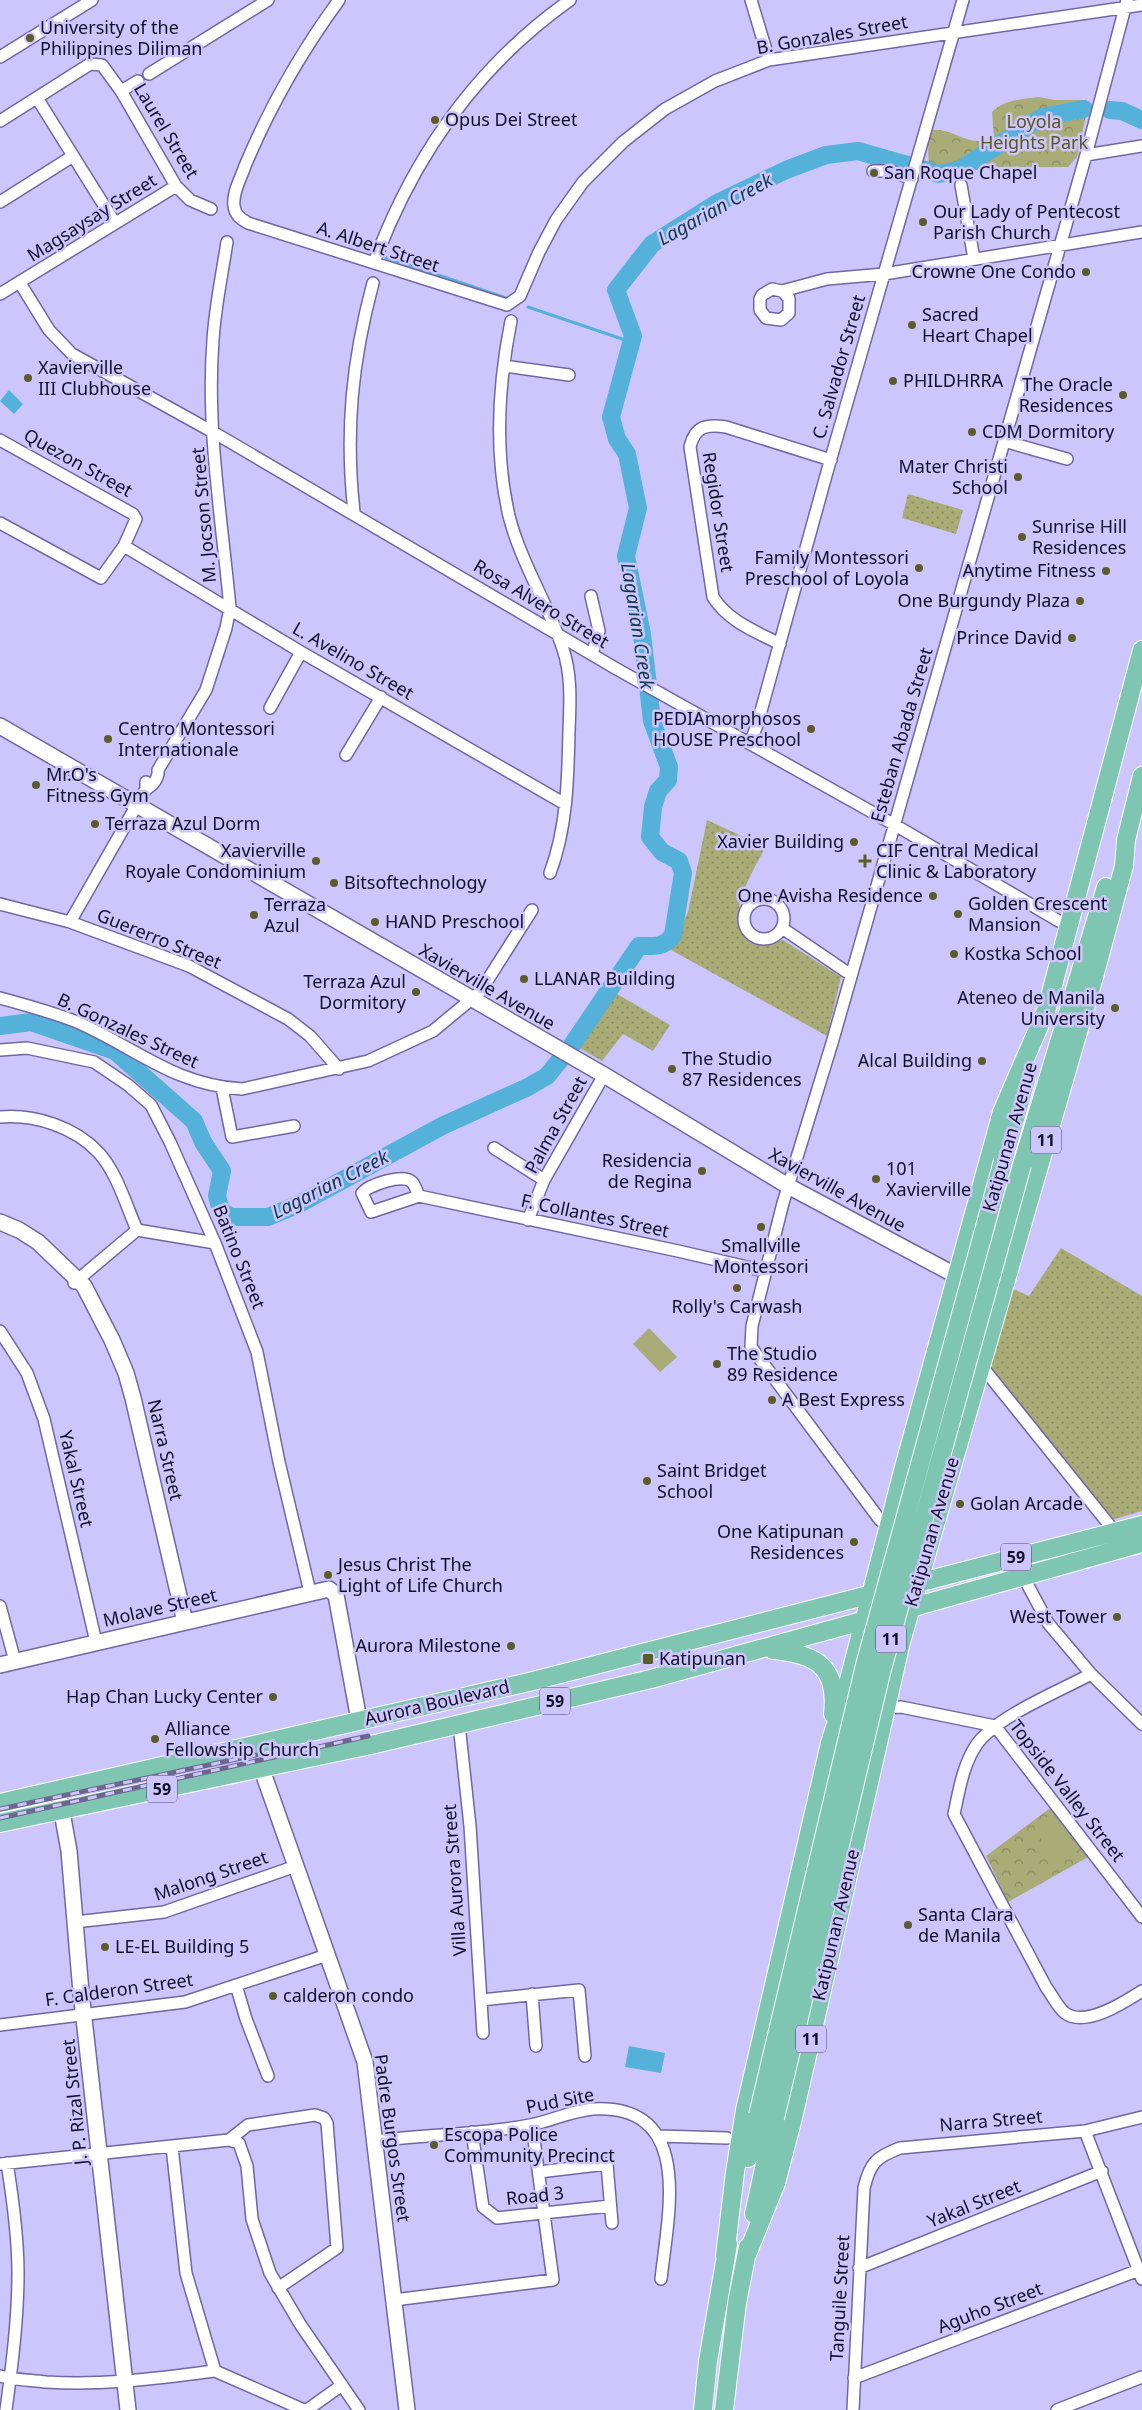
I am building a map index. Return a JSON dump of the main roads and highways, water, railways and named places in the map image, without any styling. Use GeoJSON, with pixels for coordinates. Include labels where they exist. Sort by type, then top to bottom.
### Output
{"type":"FeatureCollection","features":[{"type":"Feature","properties":{"kind":"main road","name":"Katipunan Avenue"},"geometry":{"type":"LineString","coordinates":[[725,2256],[864,1665],[1047,1008],[1142,650]]}},
{"type":"Feature","properties":{"kind":"main road","name":"Katipunan Avenue"},"geometry":{"type":"LineString","coordinates":[[746,2257],[776,2183],[793,2118],[901,1642],[980,1364],[1094,977],[1124,866],[1126,840],[1142,776]]}},
{"type":"Feature","properties":{"kind":"main road","name":"Katipunan Avenue"},"geometry":{"type":"LineString","coordinates":[[724,2410],[737,2303],[775,2118],[876,1694],[1022,1165],[1113,862],[1126,840]]}},
{"type":"Feature","properties":{"kind":"main road","name":"Katipunan Avenue"},"geometry":{"type":"LineString","coordinates":[[703,2410],[708,2361],[725,2256],[745,2110],[812,1813],[1002,1112],[1047,1008]]}},
{"type":"Feature","properties":{"kind":"main road"},"geometry":{"type":"LineString","coordinates":[[915,1429],[917,1439],[922,1445],[934,1451],[951,1447],[958,1440]]}},
{"type":"Feature","properties":{"kind":"main road"},"geometry":{"type":"LineString","coordinates":[[901,1479],[944,1490]]}},
{"type":"Feature","properties":{"kind":"main road","name":"59"},"geometry":{"type":"LineString","coordinates":[[872,1594],[1142,1525]]}},
{"type":"Feature","properties":{"kind":"main road","name":"59"},"geometry":{"type":"LineString","coordinates":[[865,1620],[1142,1543]]}},
{"type":"Feature","properties":{"kind":"main road"},"geometry":{"type":"LineString","coordinates":[[828,1606],[847,1597],[862,1585],[882,1555]]}},
{"type":"Feature","properties":{"kind":"main road","name":"Aurora Boulevard"},"geometry":{"type":"LineString","coordinates":[[0,1803],[453,1700],[872,1594]]}},
{"type":"Feature","properties":{"kind":"main road"},"geometry":{"type":"LineString","coordinates":[[901,1642],[918,1617],[936,1601]]}},
{"type":"Feature","properties":{"kind":"main road","name":"Aurora Boulevard"},"geometry":{"type":"LineString","coordinates":[[0,1823],[459,1724],[763,1649],[865,1620]]}},
{"type":"Feature","properties":{"kind":"main road"},"geometry":{"type":"LineString","coordinates":[[763,1649],[806,1655],[820,1663],[828,1674],[835,1698],[830,1743]]}},
{"type":"Feature","properties":{"kind":"main road"},"geometry":{"type":"LineString","coordinates":[[844,1699],[886,1708]]}},
{"type":"Feature","properties":{"kind":"main road"},"geometry":{"type":"LineString","coordinates":[[453,1700],[459,1724]]}},
{"type":"Feature","properties":{"kind":"main road"},"geometry":{"type":"LineString","coordinates":[[820,1783],[834,1796],[843,1800],[852,1799],[867,1787]]}},
{"type":"Feature","properties":{"kind":"main road"},"geometry":{"type":"LineString","coordinates":[[812,1813],[825,1806],[833,1806],[848,1808],[860,1816]]}},
{"type":"Feature","properties":{"kind":"water"},"geometry":{"type":"Polygon","coordinates":[[[9,390],[23,404],[14,414],[0,401],[9,390]]]}},
{"type":"Feature","properties":{"kind":"water"},"geometry":{"type":"Polygon","coordinates":[[[629,2046],[665,2053],[661,2073],[625,2067],[629,2046]]]}},
{"type":"Feature","properties":{"kind":"waterway","name":"Lagarian Creek"},"geometry":{"type":"LineString","coordinates":[[572,1045],[639,946],[662,944],[673,935],[683,873],[679,861],[662,852],[650,837],[653,807],[658,791],[668,780],[669,767],[652,721],[642,634],[626,556],[638,508],[627,454],[617,439],[611,417],[633,336],[616,290],[652,244],[717,203],[786,170],[826,155],[858,151],[939,174],[959,170],[1042,117],[1084,109]]}},
{"type":"Feature","properties":{"kind":"waterway","name":"Lagarian Creek"},"geometry":{"type":"LineString","coordinates":[[1110,110],[1122,111],[1142,120]]}},
{"type":"Feature","properties":{"kind":"waterway"},"geometry":{"type":"LineString","coordinates":[[385,257],[509,299]]}},
{"type":"Feature","properties":{"kind":"waterway"},"geometry":{"type":"LineString","coordinates":[[528,307],[631,342]]}},
{"type":"Feature","properties":{"kind":"waterway","name":"Lagarian Creek"},"geometry":{"type":"LineString","coordinates":[[0,1026],[31,1022],[115,1051],[194,1121],[203,1142],[222,1171],[217,1196],[221,1211],[231,1217],[268,1217],[297,1205],[442,1126],[528,1087],[547,1076],[560,1060]]}},
{"type":"Feature","properties":{"kind":"railway"},"geometry":{"type":"LineString","coordinates":[[0,1818],[368,1736]]}},
{"type":"Feature","properties":{"kind":"railway"},"geometry":{"type":"LineString","coordinates":[[0,1809],[256,1755]]}},
{"type":"Feature","properties":{"kind":"place","name":"University of the Philippines Diliman"},"geometry":{"type":"Point","coordinates":[30,38]}},
{"type":"Feature","properties":{"kind":"place","name":"Opus Dei Street"},"geometry":{"type":"Point","coordinates":[435,120]}},
{"type":"Feature","properties":{"kind":"place","name":"San Roque Chapel"},"geometry":{"type":"Point","coordinates":[874,173]}},
{"type":"Feature","properties":{"kind":"place","name":"Our Lady of Pentecost Parish Church"},"geometry":{"type":"Point","coordinates":[923,222]}},
{"type":"Feature","properties":{"kind":"place","name":"Crowne One Condo"},"geometry":{"type":"Point","coordinates":[1086,272]}},
{"type":"Feature","properties":{"kind":"place","name":"Sacred Heart Chapel"},"geometry":{"type":"Point","coordinates":[912,325]}},
{"type":"Feature","properties":{"kind":"place","name":"Xavierville III Clubhouse"},"geometry":{"type":"Point","coordinates":[28,378]}},
{"type":"Feature","properties":{"kind":"place","name":"PHILDHRRA"},"geometry":{"type":"Point","coordinates":[893,381]}},
{"type":"Feature","properties":{"kind":"place","name":"The Oracle Residences"},"geometry":{"type":"Point","coordinates":[1123,395]}},
{"type":"Feature","properties":{"kind":"place","name":"CDM Dormitory"},"geometry":{"type":"Point","coordinates":[972,432]}},
{"type":"Feature","properties":{"kind":"place","name":"Mater Christi School"},"geometry":{"type":"Point","coordinates":[1018,477]}},
{"type":"Feature","properties":{"kind":"place","name":"Sunrise Hill Residences"},"geometry":{"type":"Point","coordinates":[1022,537]}},
{"type":"Feature","properties":{"kind":"place","name":"Family Montessori Preschool of Loyola"},"geometry":{"type":"Point","coordinates":[919,568]}},
{"type":"Feature","properties":{"kind":"place","name":"Anytime Fitness"},"geometry":{"type":"Point","coordinates":[1106,571]}},
{"type":"Feature","properties":{"kind":"place","name":"One Burgundy Plaza"},"geometry":{"type":"Point","coordinates":[1080,601]}},
{"type":"Feature","properties":{"kind":"place","name":"Prince David"},"geometry":{"type":"Point","coordinates":[1072,638]}},
{"type":"Feature","properties":{"kind":"place","name":"PEDIAmorphosos HOUSE Preschool"},"geometry":{"type":"Point","coordinates":[811,729]}},
{"type":"Feature","properties":{"kind":"place","name":"Centro Montessori Internationale"},"geometry":{"type":"Point","coordinates":[108,739]}},
{"type":"Feature","properties":{"kind":"place","name":"Mr.O's Fitness Gym"},"geometry":{"type":"Point","coordinates":[36,785]}},
{"type":"Feature","properties":{"kind":"place","name":"Terraza Azul Dorm"},"geometry":{"type":"Point","coordinates":[95,824]}},
{"type":"Feature","properties":{"kind":"place","name":"Xavier Building"},"geometry":{"type":"Point","coordinates":[854,842]}},
{"type":"Feature","properties":{"kind":"place","name":"Xavierville Royale Condominium"},"geometry":{"type":"Point","coordinates":[316,861]}},
{"type":"Feature","properties":{"kind":"place","name":"CIF Central Medical Clinic & Laboratory"},"geometry":{"type":"Point","coordinates":[865,861]}},
{"type":"Feature","properties":{"kind":"place","name":"Bitsoftechnology"},"geometry":{"type":"Point","coordinates":[334,883]}},
{"type":"Feature","properties":{"kind":"place","name":"One Avisha Residence"},"geometry":{"type":"Point","coordinates":[933,896]}},
{"type":"Feature","properties":{"kind":"place","name":"Golden Crescent Mansion"},"geometry":{"type":"Point","coordinates":[958,914]}},
{"type":"Feature","properties":{"kind":"place","name":"Terraza Azul"},"geometry":{"type":"Point","coordinates":[254,915]}},
{"type":"Feature","properties":{"kind":"place","name":"HAND Preschool"},"geometry":{"type":"Point","coordinates":[375,922]}},
{"type":"Feature","properties":{"kind":"place","name":"Kostka School"},"geometry":{"type":"Point","coordinates":[954,954]}},
{"type":"Feature","properties":{"kind":"place","name":"LLANAR Building"},"geometry":{"type":"Point","coordinates":[524,979]}},
{"type":"Feature","properties":{"kind":"place","name":"Terraza Azul Dormitory"},"geometry":{"type":"Point","coordinates":[416,992]}},
{"type":"Feature","properties":{"kind":"place","name":"Ateneo de Manila University"},"geometry":{"type":"Point","coordinates":[1115,1008]}},
{"type":"Feature","properties":{"kind":"place","name":"Alcal Building"},"geometry":{"type":"Point","coordinates":[982,1061]}},
{"type":"Feature","properties":{"kind":"place","name":"The Studio 87 Residences"},"geometry":{"type":"Point","coordinates":[672,1069]}},
{"type":"Feature","properties":{"kind":"place","name":"Residencia de Regina"},"geometry":{"type":"Point","coordinates":[702,1171]}},
{"type":"Feature","properties":{"kind":"place","name":"101 Xavierville"},"geometry":{"type":"Point","coordinates":[876,1179]}},
{"type":"Feature","properties":{"kind":"place","name":"Smallville Montessori"},"geometry":{"type":"Point","coordinates":[761,1227]}},
{"type":"Feature","properties":{"kind":"place","name":"Rolly's Carwash"},"geometry":{"type":"Point","coordinates":[737,1288]}},
{"type":"Feature","properties":{"kind":"place","name":"The Studio 89 Residence"},"geometry":{"type":"Point","coordinates":[717,1364]}},
{"type":"Feature","properties":{"kind":"place","name":"A Best Express"},"geometry":{"type":"Point","coordinates":[772,1400]}},
{"type":"Feature","properties":{"kind":"place","name":"Saint Bridget School"},"geometry":{"type":"Point","coordinates":[647,1481]}},
{"type":"Feature","properties":{"kind":"place","name":"Golan Arcade"},"geometry":{"type":"Point","coordinates":[960,1504]}},
{"type":"Feature","properties":{"kind":"place","name":"One Katipunan Residences"},"geometry":{"type":"Point","coordinates":[854,1542]}},
{"type":"Feature","properties":{"kind":"place","name":"Jesus Christ The Light of Life Church"},"geometry":{"type":"Point","coordinates":[328,1575]}},
{"type":"Feature","properties":{"kind":"place","name":"West Tower"},"geometry":{"type":"Point","coordinates":[1117,1617]}},
{"type":"Feature","properties":{"kind":"place","name":"Aurora Milestone"},"geometry":{"type":"Point","coordinates":[511,1646]}},
{"type":"Feature","properties":{"kind":"place","name":"Katipunan"},"geometry":{"type":"Point","coordinates":[648,1659]}},
{"type":"Feature","properties":{"kind":"place","name":"Hap Chan Lucky Center"},"geometry":{"type":"Point","coordinates":[273,1697]}},
{"type":"Feature","properties":{"kind":"place","name":"Alliance Fellowship Church"},"geometry":{"type":"Point","coordinates":[155,1739]}},
{"type":"Feature","properties":{"kind":"place","name":"Santa Clara de Manila"},"geometry":{"type":"Point","coordinates":[908,1925]}},
{"type":"Feature","properties":{"kind":"place","name":"LE-EL Building 5"},"geometry":{"type":"Point","coordinates":[105,1947]}},
{"type":"Feature","properties":{"kind":"place","name":"calderon condo"},"geometry":{"type":"Point","coordinates":[273,1996]}},
{"type":"Feature","properties":{"kind":"place","name":"Escopa Police Community Precinct"},"geometry":{"type":"Point","coordinates":[434,2145]}},
{"type":"Feature","properties":{"kind":"park label","name":"Loyola Heights Park"},"geometry":{"type":"Point","coordinates":[1034,132]}}]}
